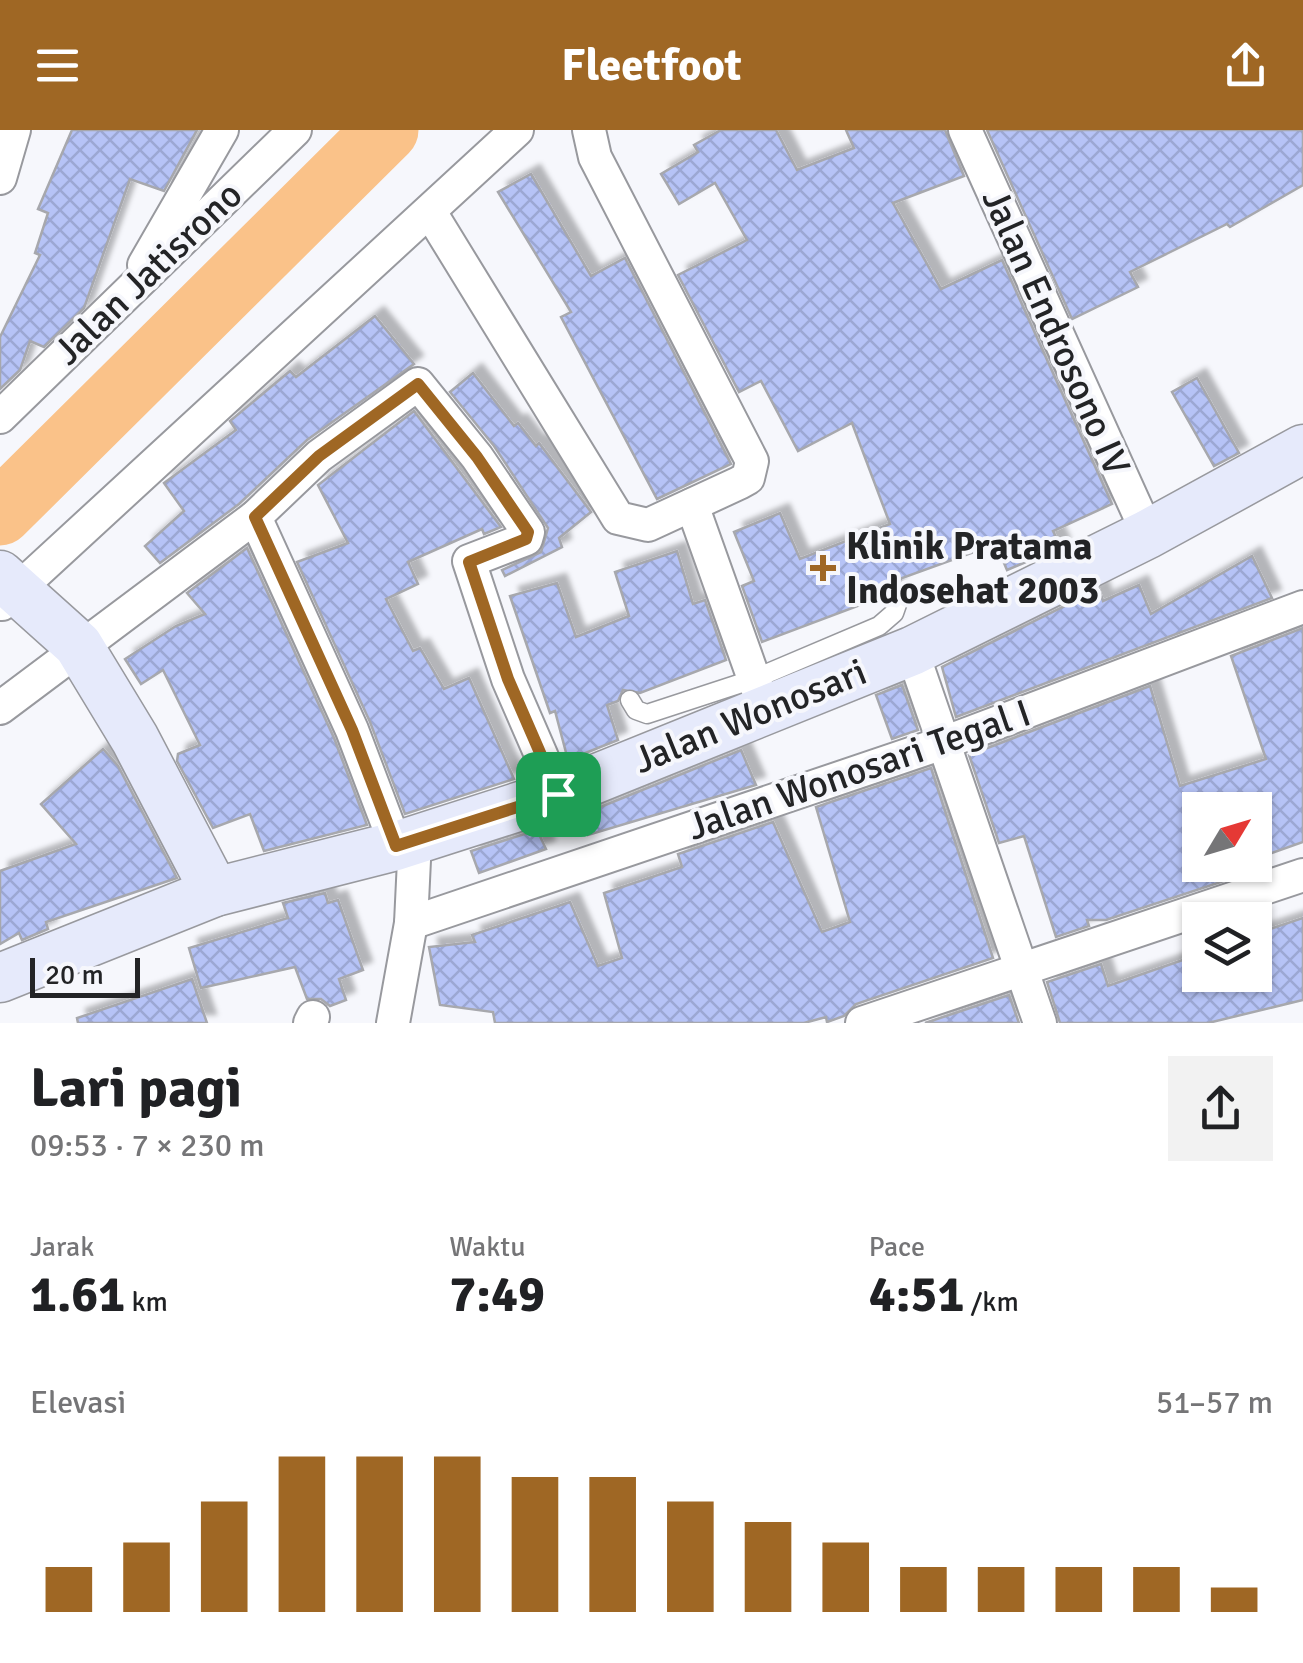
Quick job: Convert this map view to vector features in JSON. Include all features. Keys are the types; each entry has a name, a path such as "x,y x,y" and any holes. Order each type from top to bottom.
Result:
{"main road":[{"name":"Jalan Wonosari","path":"0,978 215,892 406,843 558,794 760,694 912,651 1148,534 1303,449"},
{"path":"4,587 78,645 136,739 215,892"}],"street":[{"path":"131,290 179,198 222,130"},
{"name":"Jalan Jatisrono","path":"0,416 295,130"},
{"path":"4,587 430,212 517,130"},
{"path":"430,212 618,518 648,525 748,478 752,461 595,157 588,130"},
{"name":"Jalan Endrosono IV","path":"965,130 1148,534"},
{"path":"0,708 78,645 255,517 319,456 418,384 477,457 528,532 526,539 469,562 508,679 558,794"},
{"path":"692,504 760,694"},
{"path":"255,517 406,843 411,922 393,1023"},
{"name":"Jalan Wonosari Tegal I","path":"411,922 946,742 1303,607"},
{"path":"912,651 1040,1023"},
{"path":"862,1023 1303,875"}],"lane":[{"path":"630,700 636,710 647,714 760,694 879,626 894,614 901,593"}],"building":[{"path":"72,130 197,130 164,191 130,179 84,308 44,347 30,341 20,370 0,389 0,337 40,255 35,253 48,213 38,209"},
{"path":"721,130 776,130 797,170 854,148 846,130 945,130 964,176 893,203 941,289 1002,260 1112,504 1053,531 1061,547 1007,570 996,544 902,578 887,595 762,642 742,586 754,581 734,532 780,513 800,559 890,524 852,423 798,451 761,381 739,392 678,275 747,240 715,183 679,204 661,174 698,152 694,145"},
{"path":"987,130 1303,130 1303,185 1230,227 1227,224 1130,272 1138,287 1072,319"},
{"path":"531,174 591,276 625,258 731,464 657,499 561,317 571,312 498,192"},
{"path":"375,316 414,364 307,440 239,504 160,563 145,546 184,511 164,483 236,430 230,421 290,371 296,377"},
{"path":"473,373 514,426 518,423 536,446 539,443 591,512 559,538 562,547 505,576 502,570 541,552 548,528 494,446 450,392"},
{"path":"1197,378 1239,453 1214,466 1172,392"},
{"path":"414,411 501,527 484,534 482,529 408,562 418,584 386,599 413,651 420,648 444,689 469,678 514,779 405,814 370,722 297,562 348,543 318,485"},
{"path":"247,548 334,738 367,825 264,851 250,814 213,828 177,761 178,754 200,745 163,670 141,684 125,659 176,626 205,614 187,593"},
{"path":"677,551 693,604 705,600 726,660 640,693 623,690 618,701 607,705 618,740 568,760 555,711 550,713 510,596 557,583 576,637 629,616 615,572"},
{"path":"1252,556 1272,598 956,717 942,667 1099,589 1103,601 1139,585 1151,614"},
{"path":"1303,628 1303,842 1272,853 1272,792 1182,792 1182,882 1221,882 1106,920 1087,920 1089,926 1056,937 1024,836 999,843 969,755 1150,686 1180,786 1266,759 1231,656"},
{"path":"902,685 918,730 892,739 876,695"},
{"path":"103,749 118,766 177,878 46,922 48,929 22,940 19,933 0,944 0,871 76,844 41,804"},
{"path":"741,750 756,785 588,835 583,814"},
{"path":"931,768 993,958 856,1004 844,1016 827,1022 826,1017 804,1023 495,1023 493,1012 440,1005 429,947 475,942 472,935 570,902 598,966 622,958 604,893 682,867 678,854 773,822 822,932 850,922 816,807"},
{"path":"537,830 546,849 479,873 471,851"},
{"path":"325,893 328,903 338,900 363,970 339,979 346,1000 330,1006 321,999 307,999 295,967 201,988 189,948 288,918 283,903"},
{"path":"1303,918 1303,1000 1208,1023 1060,1023 1047,982 1101,964 1108,986 1182,960 1182,992 1272,992 1272,928"},
{"path":"192,979 207,1023 78,1023 77,1018"},
{"path":"1009,995 1019,1023 925,1023"}],"waterway":[{"path":"0,513 386,130"}],"place":[{"name":"Klinik Pratama Indosehat 2003","path":"823,568"}],"route":[{"path":"418,384 426,388 528,532 526,539 472,557 469,562 508,679 558,794 396,846 352,730 255,517 319,456 418,384"}]}
